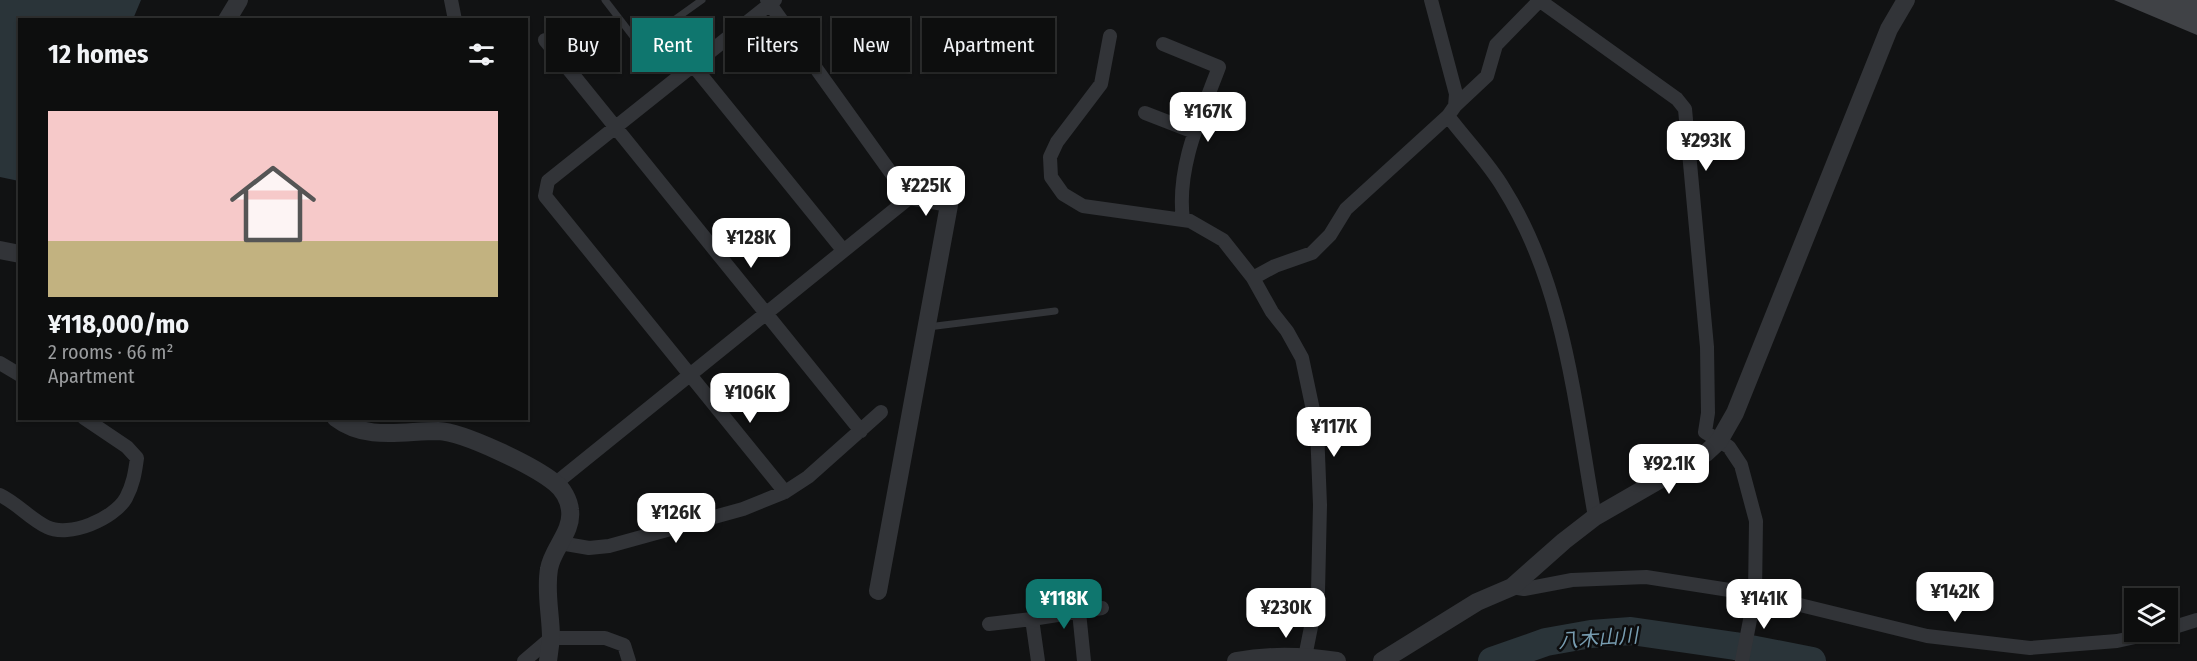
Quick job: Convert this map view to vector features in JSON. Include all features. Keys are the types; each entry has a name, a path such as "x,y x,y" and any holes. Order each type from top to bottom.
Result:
{"street":[{"path":"228,18 238,0"},
{"path":"451,0 455,18"},
{"path":"1431,0 1456,94 1451,111"},
{"path":"1253,278 1275,266 1312,253 1330,235 1346,209 1487,76 1496,45 1540,0 1677,99 1685,109 1707,347 1708,413 1705,432 1729,447 1741,465 1756,521 1755,594 1742,661"},
{"path":"1382,661 1477,602 1512,587 1595,517 1706,453 1719,441 1735,413 1888,29 1905,0"},
{"path":"713,47 770,1 909,198 949,205 878,591"},
{"path":"1110,36 1101,84 1057,142 1050,157 1051,177 1063,194 1083,206 1183,220 1202,227 1223,240 1253,278 1302,358 1317,429 1320,505 1318,592 1305,657"},
{"path":"545,40 861,431"},
{"path":"1163,44 1219,67 1194,132 1180,200 1183,220"},
{"path":"682,72 548,181 545,196 785,492"},
{"path":"698,72 843,250"},
{"path":"1451,111 1504,188 1538,254 1562,332 1595,517"},
{"path":"1145,113 1194,132"},
{"path":"556,483 909,198"},
{"path":"0,250 18,254"},
{"path":"0,363 18,374"},
{"path":"560,543 589,548 609,546 743,509 785,492 808,477 881,412"},
{"path":"0,495 47,527 64,530 85,527 107,516 125,501 135,477 136,458 127,447 87,420"},
{"path":"338,420 342,423 384,434 429,431 455,433 532,468 556,483 565,494 570,508 570,521 549,568 551,639 548,661"},
{"path":"1512,587 1524,589 1572,580 1646,577 1755,594 1927,636 2030,648 2124,639"},
{"path":"989,624 1102,608"},
{"path":"1079,612 1084,661"},
{"path":"1032,619 1038,661"},
{"path":"2178,626 2197,621"},
{"path":"524,661 551,639 605,638 624,645 629,661"},
{"path":"1236,661 1305,657 1337,661"}],"lane":[{"path":"605,0 635,39 646,40 701,0"},
{"path":"926,327 1055,311"}],"shaded area":[{"path":"0,0 141,0 133,18 18,18 18,181 0,177"}],"building":[{"path":"2114,0 2197,0 2197,35"}],"waterway":[{"name":"八木山川","path":"1492,661 1546,642 1591,634 1631,631 1735,646 1812,661"}]}
